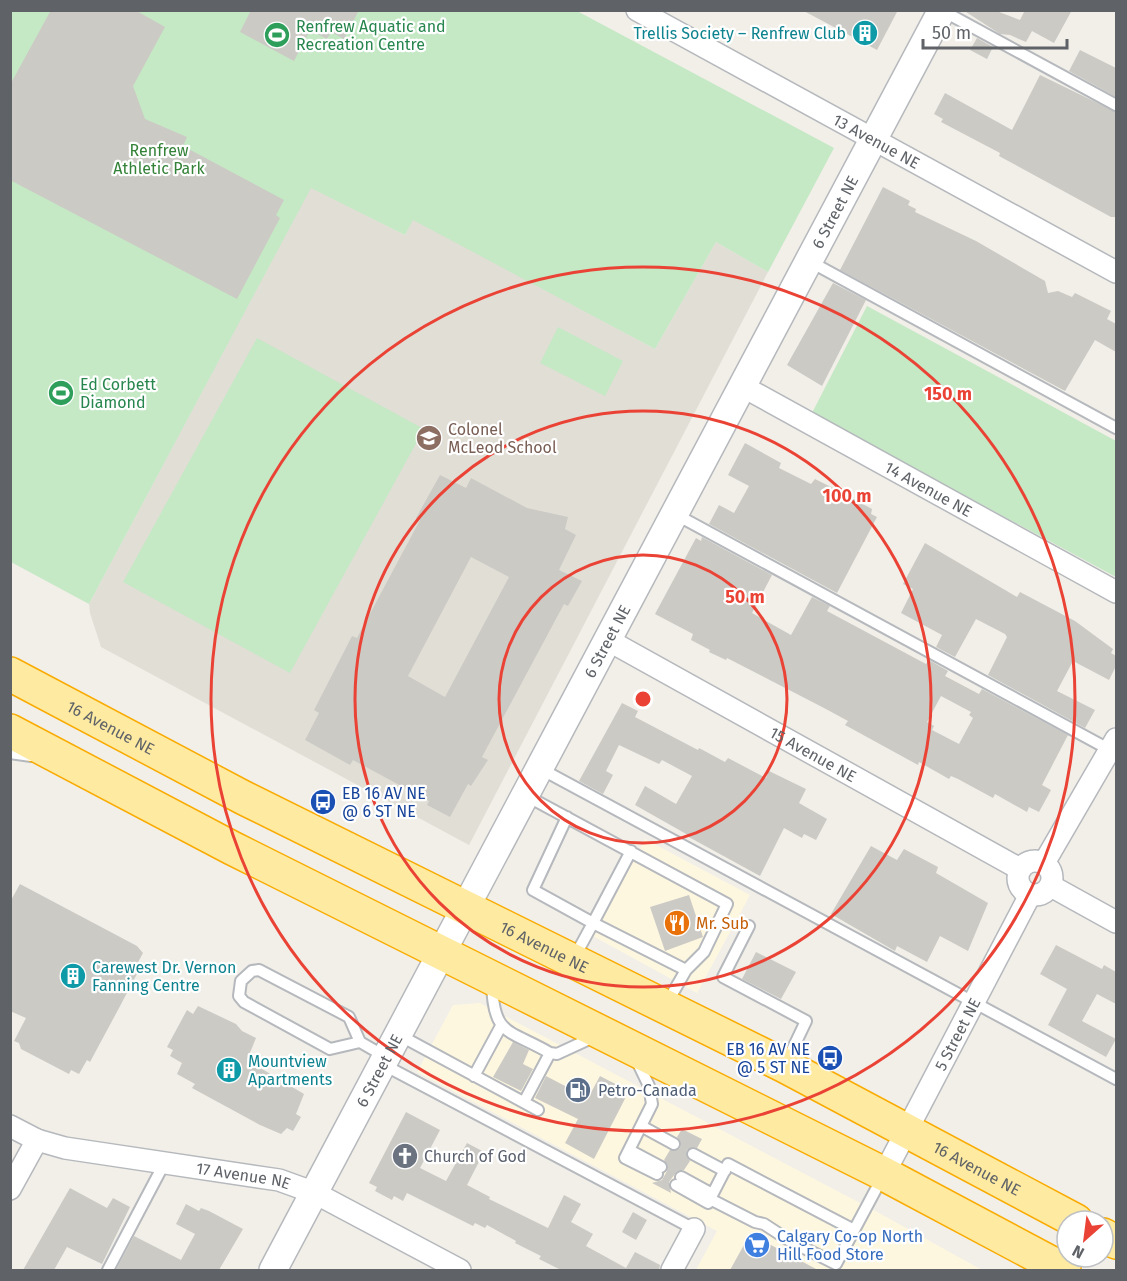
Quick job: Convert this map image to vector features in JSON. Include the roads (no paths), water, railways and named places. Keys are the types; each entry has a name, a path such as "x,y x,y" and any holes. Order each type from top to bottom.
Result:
{"highway":[{"name":"16 Avenue NE","path":"10,674 244,798 784,1066 1055,1210"},
{"path":"10,731 232,848 884,1174 1064,1270"}],"street":[{"name":"13 Avenue NE","path":"637,10 1116,272"},
{"name":"6 Street NE","path":"273,1270 390,1052 538,767 942,10"},
{"name":"14 Avenue NE","path":"742,386 1116,592"},
{"name":"15 Avenue NE","path":"606,639 1020,869"},
{"path":"1044,862 1114,747"},
{"path":"1034,860 1044,862 1052,870 1051,886 1042,894 1030,894 1019,884 1020,869 1034,860"},
{"path":"1051,886 1116,922"},
{"name":"5 Street NE","path":"884,1174 1030,894"},
{"name":"17 Avenue NE","path":"10,1126 38,1140 65,1148 279,1180 315,1193 460,1270"},
{"path":"10,1189 38,1140"},
{"path":"672,1270 694,1229"}],"lane":[{"path":"942,10 1116,105"},
{"path":"809,261 1116,428"},
{"path":"675,514 1114,747"},
{"path":"10,753 68,762"},
{"path":"538,767 1116,1079"},
{"path":"524,794 727,904 704,952 686,970 665,1006"},
{"path":"567,817 533,890 686,970"},
{"path":"573,962 631,851"},
{"path":"748,926 723,977 806,1021 784,1066"},
{"path":"360,1042 349,1017 259,970 252,971 241,981 239,996 244,1002 330,1049 360,1042 474,1076 538,1110"},
{"path":"491,976 492,1010 501,1026 550,1053 616,1039 649,1086 652,1104 625,1158 659,1170"},
{"path":"474,1076 501,1026"},
{"path":"390,1052 694,1229"},
{"path":"524,1102 550,1053"},
{"path":"641,1126 674,1144"},
{"path":"693,1154 725,1171"},
{"path":"108,1270 165,1162"},
{"path":"710,1199 728,1164 855,1230"},
{"path":"678,1181 755,1222 764,1224 789,1241 836,1264 884,1174"}],"place":[{"name":"Trellis Society – Renfrew Club","path":"865,33"},
{"name":"Renfrew Aquatic and Recreation Centre","path":"277,35"},
{"name":"Ed Corbett Diamond","path":"61,393"},
{"name":"Colonel McLeod School","path":"429,438"},
{"name":"EB 16 AV NE @ 6 ST NE","path":"323,802"},
{"name":"Mr. Sub","path":"677,923"},
{"name":"Carewest Dr. Vernon Fanning Centre","path":"73,976"},
{"name":"EB 16 AV NE @ 5 ST NE","path":"830,1058"},
{"name":"Mountview Apartments","path":"229,1070"},
{"name":"Petro-Canada","path":"578,1090"},
{"name":"Church of God","path":"405,1156"},
{"name":"Calgary Co-op North Hill Food Store","path":"757,1245"}],"park label":[{"name":"Renfrew Athletic Park","path":"159,159"}]}
